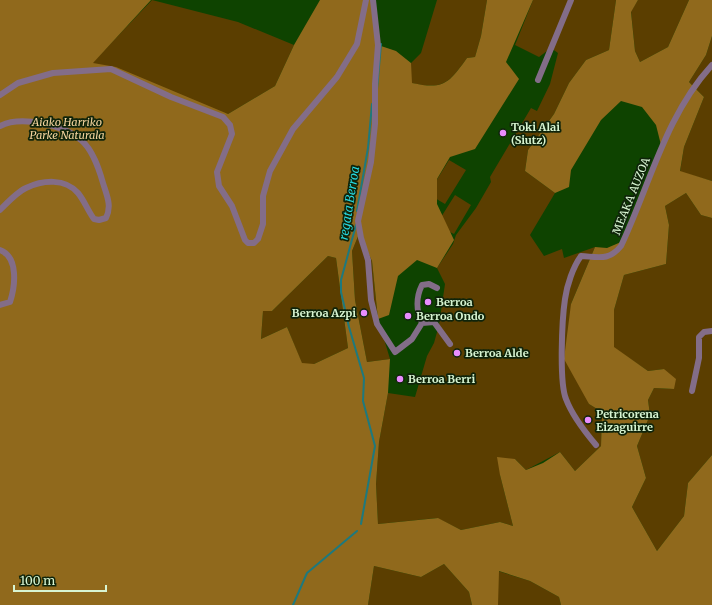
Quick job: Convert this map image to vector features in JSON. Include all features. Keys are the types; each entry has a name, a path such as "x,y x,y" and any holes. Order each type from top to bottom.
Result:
{"street":[{"path":"0,95 18,83 53,73 111,69 171,97 223,117 230,125 232,134 217,172 219,186 232,206 245,240 248,243 254,243 258,239 263,224 263,196 270,171 293,129 337,77 357,44 366,0"},
{"path":"373,0 378,45 374,84 375,124 371,162 358,221 360,238 368,260 371,300 377,324 395,352 412,339 422,323"},
{"path":"538,80 571,0"},
{"name":"MEAKA AUZOA","path":"596,445 582,427 566,399 562,368 565,298 576,264 581,256 606,258 615,254 621,246 650,174 683,103 701,77 712,65"},
{"path":"0,126 7,122 33,122 63,130 81,140 91,152 100,172 109,201 109,212 106,218 100,220 94,219 78,193 69,184 57,181 40,183 25,188 0,210"},
{"path":"0,250 5,252 10,260 14,271 15,288 10,302 0,305"},
{"path":"422,323 418,316 417,306 419,291 422,285 429,284 437,288"},
{"path":"422,323 434,322 450,344"},
{"path":"692,391 699,358 699,337 704,332 712,331"}],"shaded area":[{"path":"152,0 238,22 294,45 275,86 228,114 0,79 97,58"},
{"path":"437,0 487,0 481,36 475,57 467,58 450,79 438,85 431,86 411,83 411,63 421,53"},
{"path":"533,0 616,0 609,50 586,60 569,83 554,114 528,150 525,171 555,193 530,235 544,256 562,249 564,258 595,247 571,304 589,404 602,412 601,446 575,471 560,452 526,470 515,459 500,475 513,526 500,522 461,530 437,518 378,524 376,484 379,442 388,393 415,397 427,356 434,343 439,325 445,284 437,268 453,244 456,235 476,208 491,182 490,177 531,108 537,111 550,84 558,53 551,48 539,57 515,45"},
{"path":"638,0 689,0 668,47 640,62 635,51 631,11"},
{"path":"712,36 712,181 680,172 684,147 704,97 689,82 706,55"},
{"path":"449,160 466,170 445,204 428,194"},
{"path":"686,193 701,215 712,218 712,455 688,483 684,516 657,551 632,507 646,478 637,446 650,415 648,400 654,388 674,389 664,369 648,371 614,348 614,310 624,275 666,264 669,225 665,206"},
{"path":"455,195 471,205 454,234 436,225"},
{"path":"359,234 372,261 378,319 390,359 367,362 355,300 352,251"},
{"path":"328,256 336,258 348,348 314,364 302,364 287,327 261,339 263,311 272,311"},
{"path":"444,564 469,592 472,605 368,605 374,566 421,577"},
{"path":"498,571 530,581 559,597 561,605 498,605"}],"green space":[{"name":"Aiako Harriko Parke Naturala","path":"0,0 151,0 93,63 116,67 228,114 275,86 294,45 320,0 373,0 378,45 396,51 411,63 412,83 432,86 439,85 450,79 467,58 475,57 481,36 487,0 533,0 506,62 519,79 475,149 450,157 437,179 437,204 454,240 437,268 417,260 398,276 389,315 378,319 372,261 359,234 352,251 355,300 367,362 390,359 388,393 379,442 376,484 378,524 438,518 461,530 500,522 513,526 497,457 515,459 526,470 543,463 560,452 575,471 601,446 602,412 589,404 564,359 571,304 595,247 607,248 621,242 661,145 656,125 642,107 621,101 601,120 571,170 569,187 555,193 525,171 528,150 554,114 569,83 586,60 609,50 616,0 638,0 631,12 635,51 640,62 668,47 689,0 712,0 712,36 706,55 689,82 704,97 684,147 680,171 712,181 712,218 701,215 686,193 665,206 669,225 666,264 624,275 614,310 614,347 648,371 664,369 676,379 674,389 654,388 648,400 650,415 637,446 646,478 632,507 657,551 684,516 688,483 712,455 712,605 561,605 559,597 530,581 499,571 498,605 472,605 469,592 444,564 421,577 374,566 368,605 0,605","holes":["328,256 336,258 348,348 314,364 302,363 287,327 261,339 263,311 272,311"]}],"waterway":[{"name":"regata Berroa","path":"377,89 381,44"},
{"name":"regata Berroa","path":"357,211 368,148 372,104"},
{"name":"regata Berroa","path":"356,225 341,280 341,292 349,327 364,378 363,401 375,446 361,524"},
{"name":"regata Berroa","path":"293,605 307,573 357,531"}],"place":[{"name":"Toki Alai (Siutz)","path":"503,133"},
{"name":"Berroa","path":"428,302"},
{"name":"Berroa Azpi","path":"364,313"},
{"name":"Berroa Ondo","path":"408,316"},
{"name":"Berroa Alde","path":"457,353"},
{"name":"Berroa Berri","path":"400,379"},
{"name":"Petricorena Eizaguirre","path":"588,420"}]}
